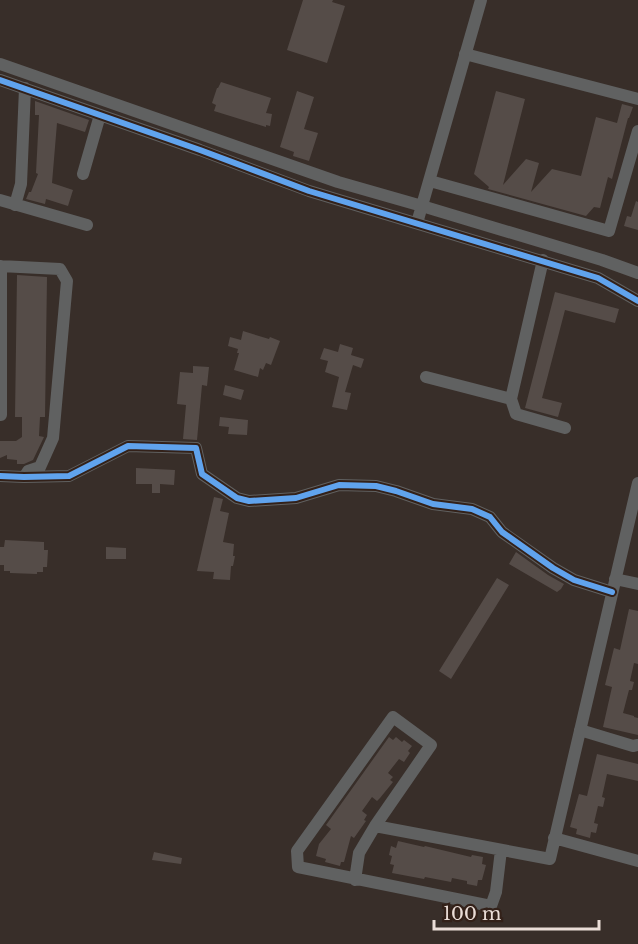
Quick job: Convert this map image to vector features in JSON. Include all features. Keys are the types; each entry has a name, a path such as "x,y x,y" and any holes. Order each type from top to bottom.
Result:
{"street":[{"path":"417,223 481,0"},
{"path":"465,54 638,99"},
{"path":"0,64 338,182 602,260 638,273"},
{"path":"0,80 309,191 598,278 638,302"},
{"path":"15,205 21,184 25,88"},
{"path":"83,174 100,115"},
{"path":"430,181 609,231 638,131"},
{"path":"0,200 87,225"},
{"path":"543,260 511,399 516,414 565,428"},
{"path":"0,415 1,266 60,268 67,281 53,438 40,467 28,471 24,477"},
{"path":"426,378 511,399"},
{"path":"0,476 69,476 128,446 195,448 201,474 237,498 249,501 296,498 339,485 376,486 396,490 433,504 472,509 490,518 502,531 553,568 574,580 612,592"},
{"path":"375,826 549,859 638,483"},
{"path":"615,579 638,584"},
{"path":"355,880 359,853 431,746 393,717 297,851 298,867 355,880 491,906 496,892 501,850"},
{"path":"580,730 633,746 638,745"},
{"path":"555,838 638,861"}],"building":[{"path":"303,0 333,0 332,2 345,6 327,63 287,50"},
{"path":"221,82 271,98 266,113 272,114 270,126 266,125 266,127 214,111 216,105 212,103"},
{"path":"297,91 314,97 304,129 318,133 309,161 293,156 294,152 280,147"},
{"path":"496,91 525,99 503,185 526,159 539,163 531,192 552,169 581,176 596,117 617,123 622,104 633,107 612,179 608,177 600,208 594,207 586,216 488,189 489,187 474,174"},
{"path":"35,101 89,120 85,132 57,123 52,183 73,190 68,206 46,199 45,204 26,199 38,174 36,173 39,115 35,115"},
{"path":"636,201 638,202 638,230 624,226 627,216 631,217"},
{"path":"17,275 47,277 45,417 40,417 39,436 44,437 33,460 24,464 17,464 17,460 7,459 7,455 0,458 0,441 16,441 22,437 22,417 15,417"},
{"path":"555,292 619,309 615,323 565,310 542,398 562,403 558,417 525,408"},
{"path":"243,331 280,341 271,365 266,363 263,370 260,368 258,377 234,370 239,353 237,353 238,349 228,346 230,337 241,340"},
{"path":"340,344 353,348 351,355 364,359 361,368 353,365 345,392 351,393 347,410 332,407 339,377 325,372 328,361 320,359 324,348 338,352"},
{"path":"193,366 209,367 207,386 202,385 197,440 183,439 186,405 177,404 180,372 193,373"},
{"path":"225,385 244,390 241,400 223,395"},
{"path":"220,417 248,420 247,435 228,434 229,427 219,426"},
{"path":"136,468 175,470 174,485 160,484 160,493 152,493 152,484 136,484"},
{"path":"214,497 223,499 220,511 229,513 223,542 234,544 233,556 235,556 233,566 231,566 230,580 213,579 214,572 197,571"},
{"path":"5,540 44,542 44,550 48,550 47,567 43,567 43,572 37,572 37,574 4,571 4,565 0,565 0,547 4,547"},
{"path":"106,547 126,548 126,559 106,559"},
{"path":"516,552 564,584 561,589 557,592 509,564"},
{"path":"497,578 509,585 451,679 439,671"},
{"path":"629,609 638,611 638,664 634,663 630,681 634,682 632,690 629,690 623,713 638,718 638,735 603,727 612,687 605,685 614,648 620,650"},
{"path":"389,737 393,740 396,737 402,742 404,740 412,746 408,751 410,753 404,762 399,759 388,773 393,777 390,780 393,782 380,798 377,801 372,797 362,811 367,815 364,820 366,821 354,838 351,836 344,862 341,862 340,866 325,862 326,859 316,856 319,844 331,829 326,825"},
{"path":"597,754 638,764 638,781 607,774 602,797 605,798 603,807 598,806 594,823 598,824 596,833 591,832 590,838 576,834 577,829 570,827 579,794 587,796"},
{"path":"398,841 471,857 472,855 483,857 482,864 486,865 482,880 478,880 477,886 452,878 451,882 392,873 394,865 390,864 392,856 389,855 391,846 396,848"},
{"path":"154,852 182,858 181,864 152,860"}],"cycle path":[{"path":"0,80 309,191 598,278 638,301"},
{"path":"0,476 69,476 128,446 196,448 202,474 237,498 249,501 296,498 339,485 376,486 433,504 472,509 490,517 502,532 553,568 574,580 612,592"}]}
